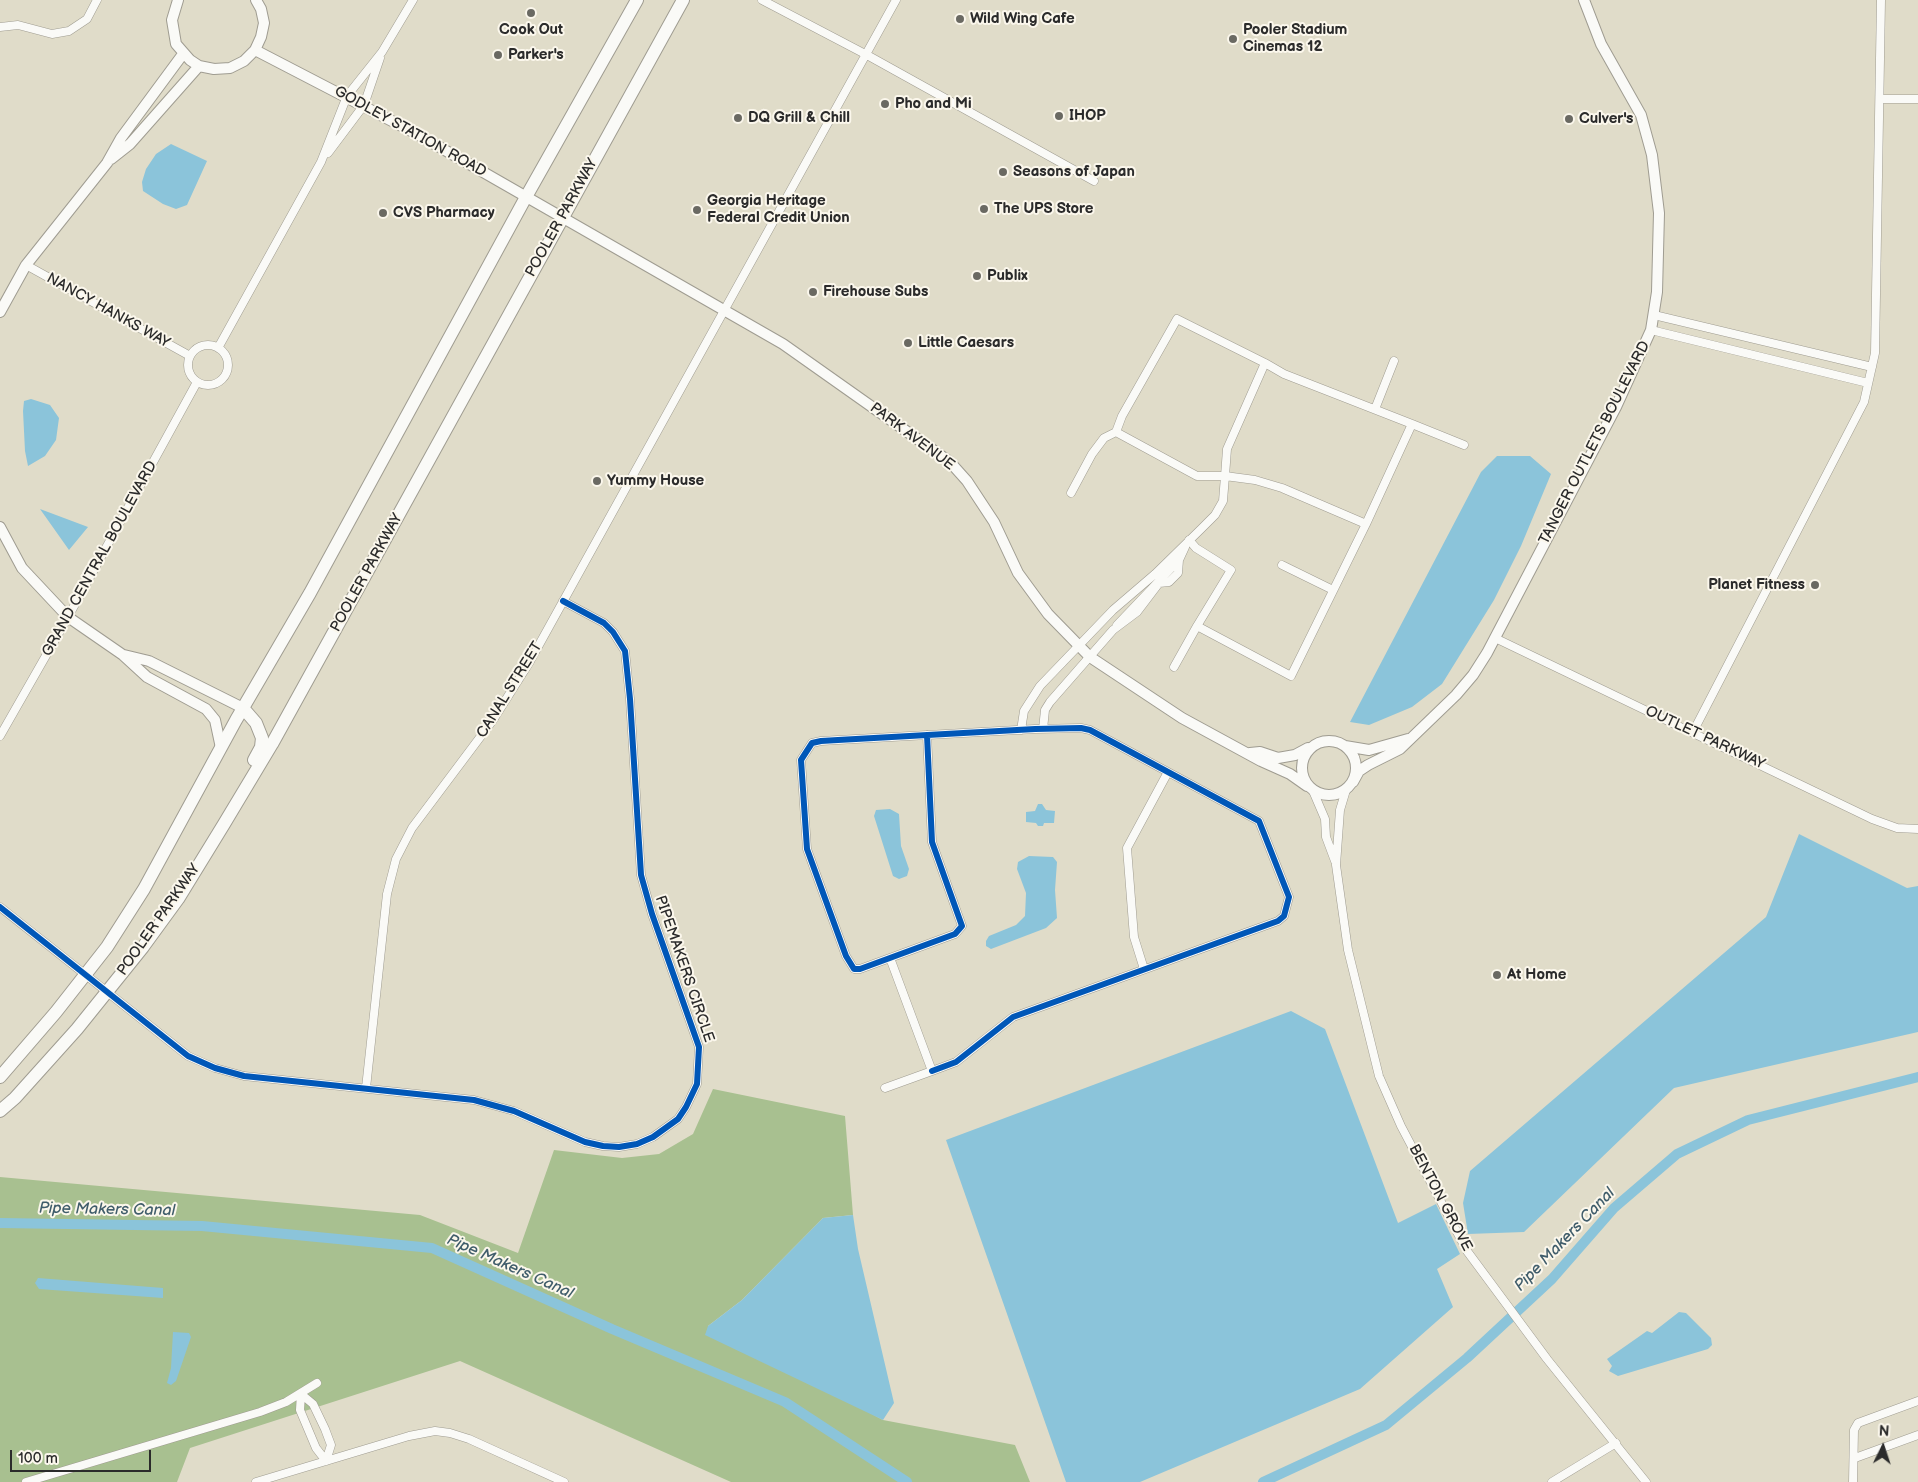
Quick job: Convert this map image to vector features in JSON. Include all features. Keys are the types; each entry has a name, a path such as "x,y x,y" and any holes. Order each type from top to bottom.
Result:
{"main road":[{"name":"POOLER PARKWAY","path":"0,1076 86,975 107,947 144,889 243,708 310,593 526,197 637,0"},
{"name":"POOLER PARKWAY","path":"0,1111 15,1098 107,992 172,907 200,863 272,744 683,2"},
{"path":"200,863 201,849 262,747 262,738 256,723 243,708"}],"street":[{"path":"0,27 18,25 52,34 69,31 88,19 97,0"},
{"path":"178,0 172,20 172,32 183,54 199,66 214,69 230,68 244,61 255,50 262,37 264,23 261,9 256,0"},
{"path":"321,162 346,96 382,52 413,0"},
{"path":"762,0 867,54 1094,181"},
{"name":"CANAL STREET","path":"366,1088 387,894 396,859 412,828 493,720 529,663 896,0"},
{"name":"TANGER OUTLETS BOULEVARD","path":"1350,786 1359,771 1400,749 1474,675 1616,407 1651,330 1658,284 1659,213 1652,155 1641,115 1601,44 1584,0"},
{"path":"1693,732 1864,402 1875,353 1881,0"},
{"name":"GODLEY STATION ROAD","path":"255,50 364,105 562,218"},
{"path":"218,348 321,162 364,105 382,52"},
{"path":"0,312 26,265 107,163 121,138 183,54"},
{"path":"107,163 130,144 199,66"},
{"path":"1880,99 1918,99"},
{"name":"PARK AVENUE","path":"562,218 783,344 950,462 967,482 994,522 1018,574 1048,614 1090,658 1182,718 1250,754 1261,762 1290,774 1310,788"},
{"name":"NANCY HANKS WAY","path":"26,265 190,356"},
{"path":"1654,315 1872,367"},
{"path":"1071,493 1092,454 1104,438 1116,432 1122,416 1177,320 1284,374 1464,445"},
{"path":"1651,330 1868,383"},
{"path":"212,345 218,348 223,351 228,362 226,374 216,383 210,385 197,382 190,373 190,356 199,347 212,345"},
{"path":"1375,409 1394,361"},
{"path":"1021,730 1024,711 1030,699 1113,610 1156,574 1215,514 1223,501 1227,449 1265,363"},
{"name":"GRAND CENTRAL BOULEVARD","path":"1,730 68,617 197,382"},
{"path":"1197,626 1290,676 1366,524 1412,424"},
{"path":"1116,432 1197,476 1225,476 1255,480 1282,488 1366,524"},
{"path":"0,527 22,568 68,617 123,655 147,677 206,709 215,720 221,748"},
{"path":"1043,729 1045,710 1050,702 1113,630 1137,612 1159,584 1169,582 1178,573 1179,560 1187,542"},
{"path":"1174,667 1231,570 1187,542"},
{"path":"1282,565 1333,590"},
{"name":"PIPEMAKERS CIRCLE","path":"107,992 188,1056 215,1068 244,1076 474,1100 496,1105 585,1142 620,1147 637,1144 666,1129 678,1119 697,1084 700,1060 695,1033 652,914 641,876 630,699 625,651 613,632 604,624 563,601"},
{"name":"OUTLET PARKWAY","path":"1495,638 1872,819 1897,828 1918,829"},
{"path":"123,655 149,661 243,708"},
{"path":"885,1088 956,1062 1012,1017 1278,921 1284,916 1289,898 1260,821 1090,730 1081,728 1043,729 927,735 821,741 812,744 802,760 807,849 846,956 854,969 860,969 955,934 962,926 932,842 927,735"},
{"path":"1345,746 1356,761 1356,771 1350,786 1337,795 1326,796 1310,788 1302,776 1301,765 1305,755 1312,747 1321,742 1332,741 1345,746 1369,750 1408,739"},
{"name":"PARK AVENUE","path":"1250,754 1260,752 1278,758 1295,755 1312,747"},
{"path":"1144,969 1134,937 1127,848 1168,772"},
{"name":"BENTON GROVE","path":"1336,865 1340,810 1350,786"},
{"name":"BENTON GROVE","path":"1310,788 1325,819 1326,837 1336,865 1348,950 1379,1076 1401,1126 1467,1251 1531,1337 1646,1482"},
{"path":"0,907 107,992"},
{"path":"890,958 932,1071"},
{"path":"26,1482 260,1412 301,1394 317,1383"},
{"path":"301,1394 313,1404 331,1445 326,1461"},
{"path":"301,1394 300,1410 316,1448 326,1461"},
{"path":"1853,1482 1855,1458 1854,1430 1858,1423 1918,1401"},
{"path":"307,1424 320,1418"},
{"path":"256,1482 419,1433 442,1431 469,1439 564,1482"},
{"path":"1855,1458 1918,1435"},
{"path":"1552,1482 1616,1443"}],"green space":[{"path":"713,1089 845,1116 853,1215 823,1218 742,1300 708,1326 883,1420 1015,1445 1030,1482 731,1482 460,1361 190,1448 177,1482 0,1482 0,1177 420,1215 518,1253 554,1150 622,1158 659,1154 693,1134"}],"water":[{"path":"171,144 207,161 187,205 176,209 163,204 143,191 142,182 146,169 156,154"},
{"path":"31,399 50,405 59,418 56,440 45,456 28,466 25,451 23,411 24,401"},
{"path":"1497,456 1530,456 1551,474 1521,546 1494,600 1442,684 1412,707 1369,725 1350,722 1481,472"},
{"path":"40,509 88,527 69,550"},
{"path":"1038,804 1042,804 1046,810 1055,811 1054,823 1044,823 1043,826 1038,826 1036,823 1026,822 1026,812 1035,811"},
{"path":"890,809 899,814 901,846 909,869 907,876 899,879 893,876 874,816 876,810"},
{"path":"1799,834 1907,888 1918,886 1918,1032 1674,1088 1524,1232 1468,1234 1463,1203 1470,1171 1766,917"},
{"path":"1029,856 1053,857 1057,862 1055,890 1057,918 1046,928 991,949 986,946 989,936 1016,925 1025,916 1026,893 1017,869 1018,862"},
{"path":"1291,1011 1325,1029 1398,1223 1436,1204 1460,1254 1437,1269 1453,1307 1360,1389 1140,1482 1066,1482 946,1140"},
{"path":"853,1215 858,1249 894,1403 883,1420 705,1335 708,1326 742,1300 823,1218"},
{"path":"38,1278 163,1288 163,1298 39,1289 35,1283"},
{"path":"1679,1312 1686,1313 1711,1338 1712,1345 1708,1349 1618,1376 1609,1371 1612,1366 1607,1359 1647,1331 1652,1333"},
{"path":"173,1332 189,1333 191,1337 176,1381 171,1385 167,1383 171,1368"}],"waterway":[{"name":"Pipe Makers Canal","path":"1263,1482 1386,1425 1467,1358 1552,1279 1614,1208 1677,1154 1748,1120 1918,1077"},
{"name":"Pipe Makers Canal","path":"0,1223 202,1226 432,1248 612,1329 785,1402 907,1482"}],"cycle path":[{"path":"0,907 188,1056 215,1068 244,1076 474,1100 514,1111 585,1142 603,1146 619,1147 637,1144 653,1137 678,1119 686,1107 697,1084 699,1047 652,914 641,875 630,699 625,651 613,632 604,623 563,601"},
{"path":"927,735 932,842 962,926 955,934 860,969 854,969 846,956 807,849 801,760 812,743 821,741 838,740 1035,729 1081,728 1090,730 1259,821 1289,897 1284,916 1278,921 1013,1017 956,1062 932,1071"}],"place":[{"name":"Cook Out","path":"531,13"},
{"name":"Wild Wing Cafe","path":"960,19"},
{"name":"Pooler Stadium Cinemas 12","path":"1233,39"},
{"name":"Parker's","path":"498,55"},
{"name":"Pho and Mi","path":"885,104"},
{"name":"IHOP","path":"1059,116"},
{"name":"DQ Grill & Chill","path":"738,118"},
{"name":"Culver's","path":"1569,119"},
{"name":"Seasons of Japan","path":"1003,172"},
{"name":"The UPS Store","path":"984,209"},
{"name":"Georgia Heritage Federal Credit Union","path":"697,210"},
{"name":"CVS Pharmacy","path":"383,213"},
{"name":"Publix","path":"977,276"},
{"name":"Firehouse Subs","path":"813,292"},
{"name":"Little Caesars","path":"908,343"},
{"name":"Yummy House","path":"597,481"},
{"name":"Planet Fitness","path":"1815,585"},
{"name":"At Home","path":"1497,975"}]}
